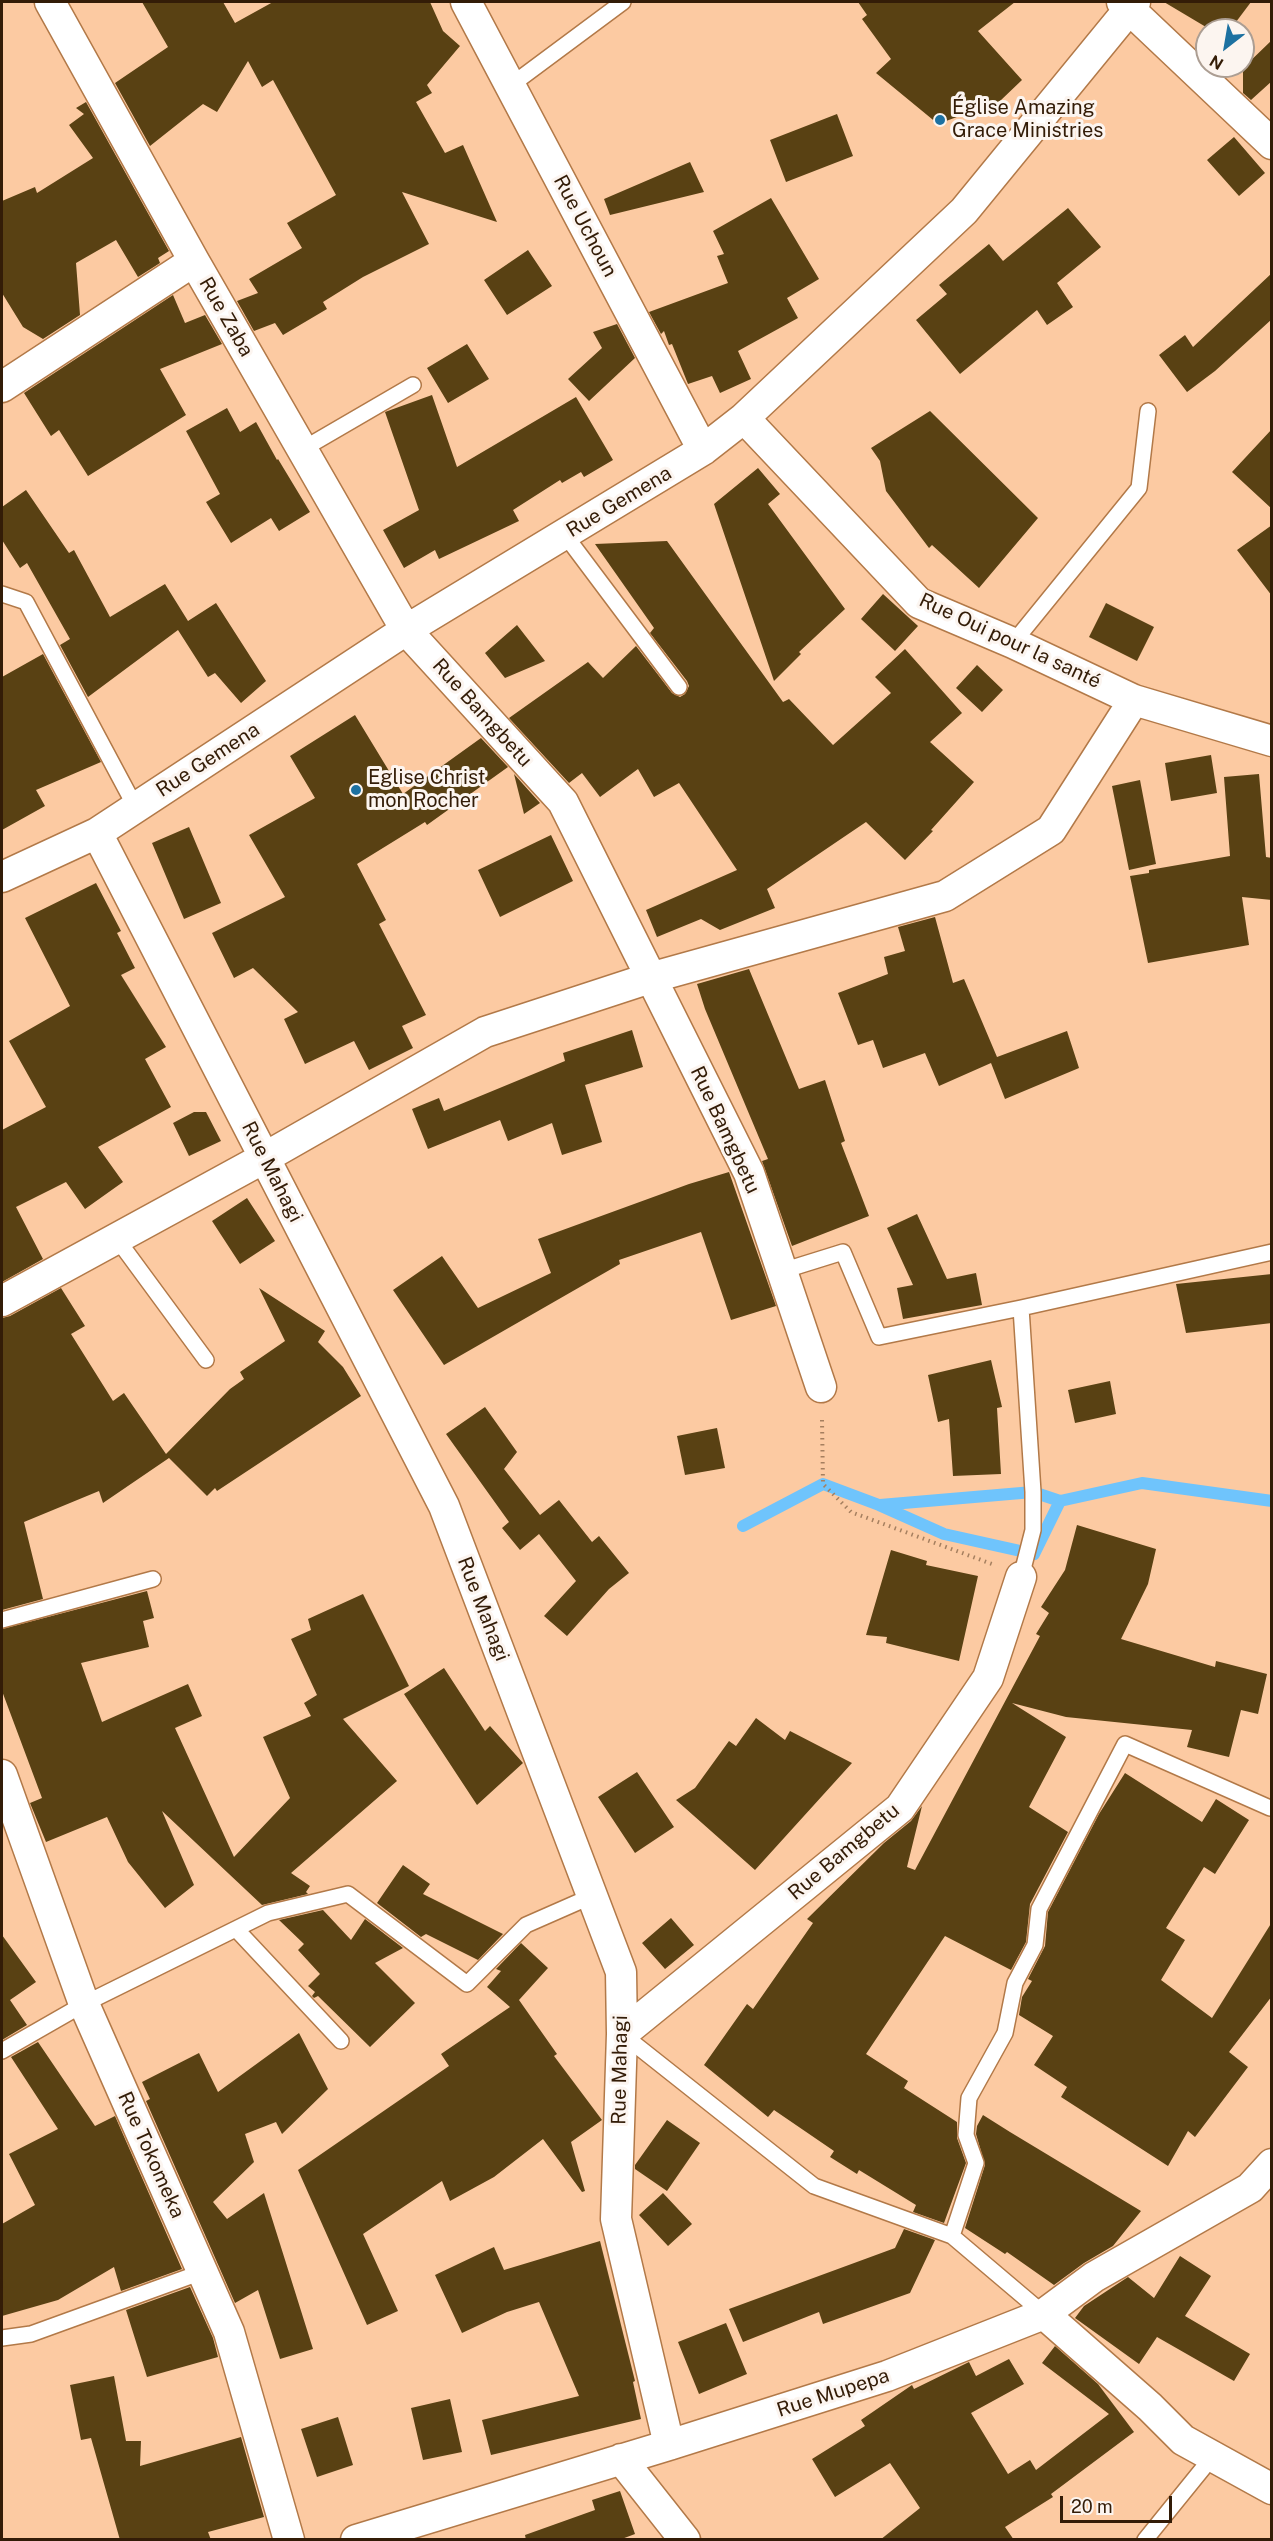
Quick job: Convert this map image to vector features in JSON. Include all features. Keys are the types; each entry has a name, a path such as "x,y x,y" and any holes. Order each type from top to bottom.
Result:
{"street":[{"name":"Rue Zaba","path":"50,2 194,261 406,630"},
{"name":"Rue Uchoun","path":"466,2 704,450"},
{"path":"1129,4 1272,144"},
{"name":"Rue Gemena","path":"3,872 97,833 406,630 704,450 744,418 964,211 1129,4"},
{"path":"2,387 194,261"},
{"name":"Rue Oui pour la santé","path":"744,418 919,603 1014,643 1134,700 1272,741"},
{"name":"Rue Bamgbetu","path":"406,630 563,802 749,1173 821,1387"},
{"path":"2,1301 264,1158 485,1032 650,978 945,896 1051,830 1134,700"},
{"name":"Rue Mahagi","path":"97,833 444,1506 621,1972 622,2034 616,2219 669,2445"},
{"name":"Rue Bamgbetu","path":"622,2034 900,1808 988,1678 1020,1582"},
{"name":"Rue Tokomeka","path":"2,1775 84,2004 229,2332 289,2540"},
{"name":"Rue Mupepa","path":"356,2540 887,2376 1044,2314 1094,2277 1250,2188 1272,2164"},
{"path":"1044,2314 1184,2440 1272,2489"},
{"path":"621,2459 685,2540"}],"lane":[{"path":"510,86 623,2"},
{"path":"303,449 413,385"},
{"path":"1014,643 1139,488 1148,411"},
{"path":"565,535 679,687"},
{"path":"2,594 26,602 135,808"},
{"path":"117,1239 206,1360"},
{"path":"782,1271 843,1252 879,1337 1272,1252"},
{"path":"1020,1582 1032,1530 1033,1492 1021,1308"},
{"path":"2,1620 153,1579"},
{"path":"952,2236 976,2163 966,2134 969,2098 1005,2033 1015,1983 1035,1945 1039,1909 1125,1744 1271,1806"},
{"path":"2,2051 84,2004 268,1914 348,1894 467,1984 526,1925 592,1896"},
{"path":"236,1929 341,2040"},
{"path":"622,2034 814,2186 952,2236 1044,2314"},
{"path":"2,2338 32,2334 202,2272"},
{"path":"1145,2540 1213,2456"}],"path":[{"path":"821,1387 823,1484 851,1512 996,1566 1020,1582"}],"building":[{"path":"142,2 223,2 235,23 273,2 430,2 443,31 460,46 427,85 432,93 416,102 445,153 463,145 497,222 402,192 429,244 363,277 323,302 327,309 283,335 275,323 254,331 237,301 258,293 249,279 302,248 287,223 336,195 273,80 262,87 248,61 217,112 203,104 150,146 115,83 168,47"},
{"path":"858,2 1015,2 978,31 1022,80 1000,101 938,124 876,73 891,59 862,19 867,15"},
{"path":"1164,2 1251,2 1239,18 1195,18 1195,20"},
{"path":"1272,40 1272,81 1251,100 1243,93 1243,78 1255,78 1255,56"},
{"path":"86,102 169,251 158,258 160,263 138,277 116,240 76,263 80,315 43,339 23,327 2,293 2,201 35,187 37,193 93,158 69,125 84,114 76,108"},
{"path":"837,114 853,156 786,182 770,140"},
{"path":"1234,137 1265,173 1239,196 1207,160"},
{"path":"690,162 704,192 610,215 604,199"},
{"path":"771,198 819,279 787,298 798,318 738,351 751,379 720,393 712,376 688,384 672,344 669,345 664,331 661,334 649,312 728,283 717,256 724,254 713,231"},
{"path":"1068,208 1101,247 1057,283 1073,307 1047,325 1037,310 960,374 916,320 947,294 939,285 989,244 1003,261"},
{"path":"528,250 552,286 507,315 484,280"},
{"path":"1272,273 1272,319 1215,371 1187,392 1159,355 1185,335 1193,347"},
{"path":"173,295 185,323 205,315 222,344 160,369 186,415 88,476 59,430 51,436 24,393"},
{"path":"617,324 635,358 589,401 568,379 602,348 593,332"},
{"path":"467,344 489,379 448,403 427,368"},
{"path":"432,395 457,467 576,397 613,460 584,477 581,472 562,483 560,480 513,510 519,521 439,559 435,550 404,568 383,530 419,510 385,412"},
{"path":"227,408 240,432 256,422 310,512 279,531 271,518 231,543 206,502 220,494 186,431"},
{"path":"930,411 1038,518 979,588 932,545 929,548 886,491 880,461 871,448"},
{"path":"1272,429 1272,509 1232,472"},
{"path":"758,468 780,494 768,504 845,609 799,652 801,654 774,681 714,504"},
{"path":"26,490 69,553 74,550 110,617 165,584 188,621 216,603 266,681 241,703 215,673 208,677 178,630 88,697 60,645 70,639 27,563 20,568 2,540 2,507"},
{"path":"1272,525 1272,596 1237,550"},
{"path":"667,541 783,702 789,699 833,745 891,693 875,677 905,649 962,713 930,742 974,782 905,860 866,822 767,889 775,908 720,930 701,919 657,937 646,910 737,870 679,783 654,797 638,769 600,797 582,773 569,783 509,718 588,662 603,678 636,646 672,693 680,697 685,694 689,686 687,681 650,633 654,628 595,544"},
{"path":"883,594 918,626 895,651 861,619"},
{"path":"1106,603 1154,627 1137,661 1089,637"},
{"path":"517,625 545,661 505,678 485,653"},
{"path":"43,654 101,762 36,790 45,806 2,830 2,677"},
{"path":"977,665 1003,690 982,712 956,688"},
{"path":"355,715 403,794 481,738 508,767 427,825 425,822 357,864 386,920 379,924 426,1015 402,1026 413,1048 369,1070 354,1041 305,1064 284,1019 298,1012 253,968 234,978 212,933 285,897 249,835 315,798 290,756"},
{"path":"1211,755 1217,793 1171,801 1165,763"},
{"path":"514,774 540,803 524,814"},
{"path":"1259,774 1266,857 1272,858 1272,900 1242,897 1249,945 1148,963 1130,876 1149,873 1149,870 1230,856 1224,777"},
{"path":"1140,780 1156,864 1129,870 1112,786"},
{"path":"189,827 221,903 184,919 152,843"},
{"path":"551,835 573,881 500,917 478,870"},
{"path":"96,883 121,931 117,933 135,968 121,975 166,1047 145,1059 171,1107 98,1147 123,1182 85,1209 66,1182 16,1207 43,1259 2,1282 2,1130 46,1107 9,1041 70,1006 25,918"},
{"path":"935,917 953,983 964,979 997,1057 1067,1031 1079,1068 1005,1099 991,1063 939,1086 925,1053 883,1068 873,1040 858,1045 838,993 888,974 884,957 905,951 898,927"},
{"path":"749,969 799,1089 825,1080 845,1141 841,1143 869,1216 792,1246 762,1161 768,1159 705,1009 697,984"},
{"path":"632,1030 643,1067 585,1085 602,1142 562,1155 552,1123 508,1141 500,1120 428,1149 412,1109 439,1098 444,1111 565,1061 563,1053"},
{"path":"194,1112 206,1112 221,1141 189,1156 173,1123"},
{"path":"729,1172 776,1306 731,1320 701,1232 619,1260 620,1264 444,1365 393,1290 442,1256 478,1308 551,1273 538,1239 689,1184"},
{"path":"247,1198 275,1241 240,1264 212,1221"},
{"path":"917,1214 947,1279 976,1273 982,1305 903,1319 897,1288 913,1285 887,1228"},
{"path":"1272,1274 1272,1323 1186,1333 1176,1284"},
{"path":"61,1288 85,1326 71,1334 113,1401 124,1393 166,1454 230,1389 244,1379 240,1372 285,1341 259,1288 325,1331 318,1342 343,1367 361,1396 217,1491 215,1488 207,1496 169,1458 103,1503 99,1491 24,1522 43,1599 2,1610 2,1318 10,1316"},
{"path":"991,1360 1002,1407 997,1408 1001,1474 953,1476 949,1419 938,1422 928,1375"},
{"path":"1110,1381 1116,1414 1075,1423 1068,1390"},
{"path":"485,1407 517,1452 504,1469 540,1515 559,1500 592,1542 599,1536 629,1573 609,1589 567,1636 544,1616 576,1581 539,1534 520,1550 502,1528 509,1522 446,1434"},
{"path":"717,1428 725,1468 685,1475 677,1436"},
{"path":"1077,1525 1156,1549 1148,1584 1121,1639 1215,1667 1216,1661 1267,1674 1258,1714 1241,1710 1229,1757 1187,1747 1192,1730 1066,1717 1012,1703 1066,1737 1029,1807 1068,1832 1030,1904 1026,1942 1011,1970 945,1936 866,2054 908,2081 904,2088 957,2122 957,2138 966,2163 944,2223 913,2212 916,2205 859,2170 857,2174 830,2157 834,2151 774,2110 768,2117 704,2065 747,2004 753,2009 813,1923 807,1919 884,1843 911,1821 922,1806 907,1867 915,1870 1040,1636 1036,1634 1049,1613 1041,1607 1065,1570"},
{"path":"891,1550 927,1561 926,1565 978,1576 959,1661 886,1643 887,1637 866,1635"},
{"path":"147,1591 154,1618 143,1621 149,1647 81,1663 102,1722 188,1684 202,1716 175,1728 234,1857 290,1798 263,1737 311,1716 304,1703 317,1695 291,1639 311,1630 308,1619 363,1594 409,1686 343,1719 397,1781 291,1873 310,1886 306,1892 308,1894 262,1905 162,1811 194,1885 165,1908 128,1862 107,1817 46,1842 30,1803 42,1798 2,1691 2,1629"},
{"path":"444,1668 485,1731 490,1726 523,1763 477,1805 404,1694"},
{"path":"756,1718 785,1740 790,1731 852,1763 755,1870 676,1800 695,1788 729,1741 736,1746"},
{"path":"637,1772 674,1827 635,1853 598,1797"},
{"path":"1125,1773 1202,1822 1216,1799 1249,1820 1215,1874 1204,1867 1166,1928 1185,1940 1161,1980 1212,2018 1272,1922 1272,1996 1229,2052 1248,2067 1195,2137 1188,2131 1168,2166 1061,2097 1067,2087 1034,2065 1053,2036 1019,2015 1022,1997 1032,1981 1028,1979 1045,1946 1048,1912 1099,1814"},
{"path":"403,1865 430,1884 423,1894 503,1934 478,1960 426,1934 421,1937 377,1903"},
{"path":"323,1910 351,1940 365,1919 403,1948 375,1963 415,2003 370,2047 318,1996 314,1998 312,1996 315,1992 308,1986 320,1974 298,1950 304,1944 279,1920"},
{"path":"671,1918 694,1945 665,1969 642,1943"},
{"path":"2,1935 36,1982 10,2000 27,2025 2,2040"},
{"path":"521,1943 548,1968 519,2000 557,2054 554,2056 602,2120 571,2142 585,2191 582,2192 543,2139 494,2177 450,2201 442,2181 363,2234 398,2311 367,2325 298,2170 449,2066 441,2054 510,2007 487,1987 501,1971 496,1969"},
{"path":"299,2033 328,2089 282,2134 276,2122 245,2134 254,2162 213,2202 227,2219 264,2193 313,2349 280,2359 258,2290 235,2303 146,2101 150,2099 142,2082 199,2053 218,2092"},
{"path":"38,2042 95,2126 115,2116 182,2269 121,2291 114,2267 58,2300 2,2316 2,2224 35,2205 9,2154 58,2129 11,2057"},
{"path":"983,2115 1141,2211 1113,2246 1084,2263 1054,2285 1007,2252 1005,2254 965,2228 985,2165 976,2134 977,2126"},
{"path":"667,2120 700,2143 667,2191 635,2169 635,2165"},
{"path":"663,2193 692,2224 668,2246 639,2215"},
{"path":"904,2229 935,2240 910,2293 823,2324 819,2312 743,2342 729,2309 895,2248"},
{"path":"600,2241 635,2381 633,2382 641,2419 491,2455 482,2420 579,2396 539,2302 507,2312 462,2333 435,2275 494,2247 504,2270"},
{"path":"1180,2256 1211,2276 1185,2316 1250,2354 1234,2381 1157,2337 1139,2364 1075,2318 1084,2306 1128,2277 1154,2298"},
{"path":"190,2287 213,2338 218,2357 147,2377 126,2310"},
{"path":"726,2323 747,2374 699,2394 678,2342"},
{"path":"1055,2346 1098,2384 1134,2432 1051,2494 1053,2497 1005,2527 1014,2540 880,2540 920,2508 890,2463 835,2497 812,2459 865,2426 861,2420 912,2385 914,2389 969,2362 976,2376 1009,2359 1024,2384 971,2413 1008,2474 1030,2460 1036,2470 1109,2414 1042,2363"},
{"path":"114,2376 126,2441 141,2441 140,2466 241,2437 264,2517 208,2532 211,2540 120,2540 91,2438 81,2440 70,2385"},
{"path":"450,2399 462,2452 423,2460 411,2408"},
{"path":"338,2417 353,2465 317,2477 301,2429"},
{"path":"620,2491 635,2534 619,2540 526,2540 525,2535 595,2510 592,2500"}],"waterway":[{"path":"743,1526 823,1484 879,1505 944,1534 1034,1554 1060,1501 1142,1483 1272,1501"},
{"path":"880,1505 1033,1492 1060,1501"}],"place":[{"name":"Église Amazing Grace Ministries","path":"940,120"},
{"name":"Eglise Christ mon Rocher","path":"356,790"}]}
